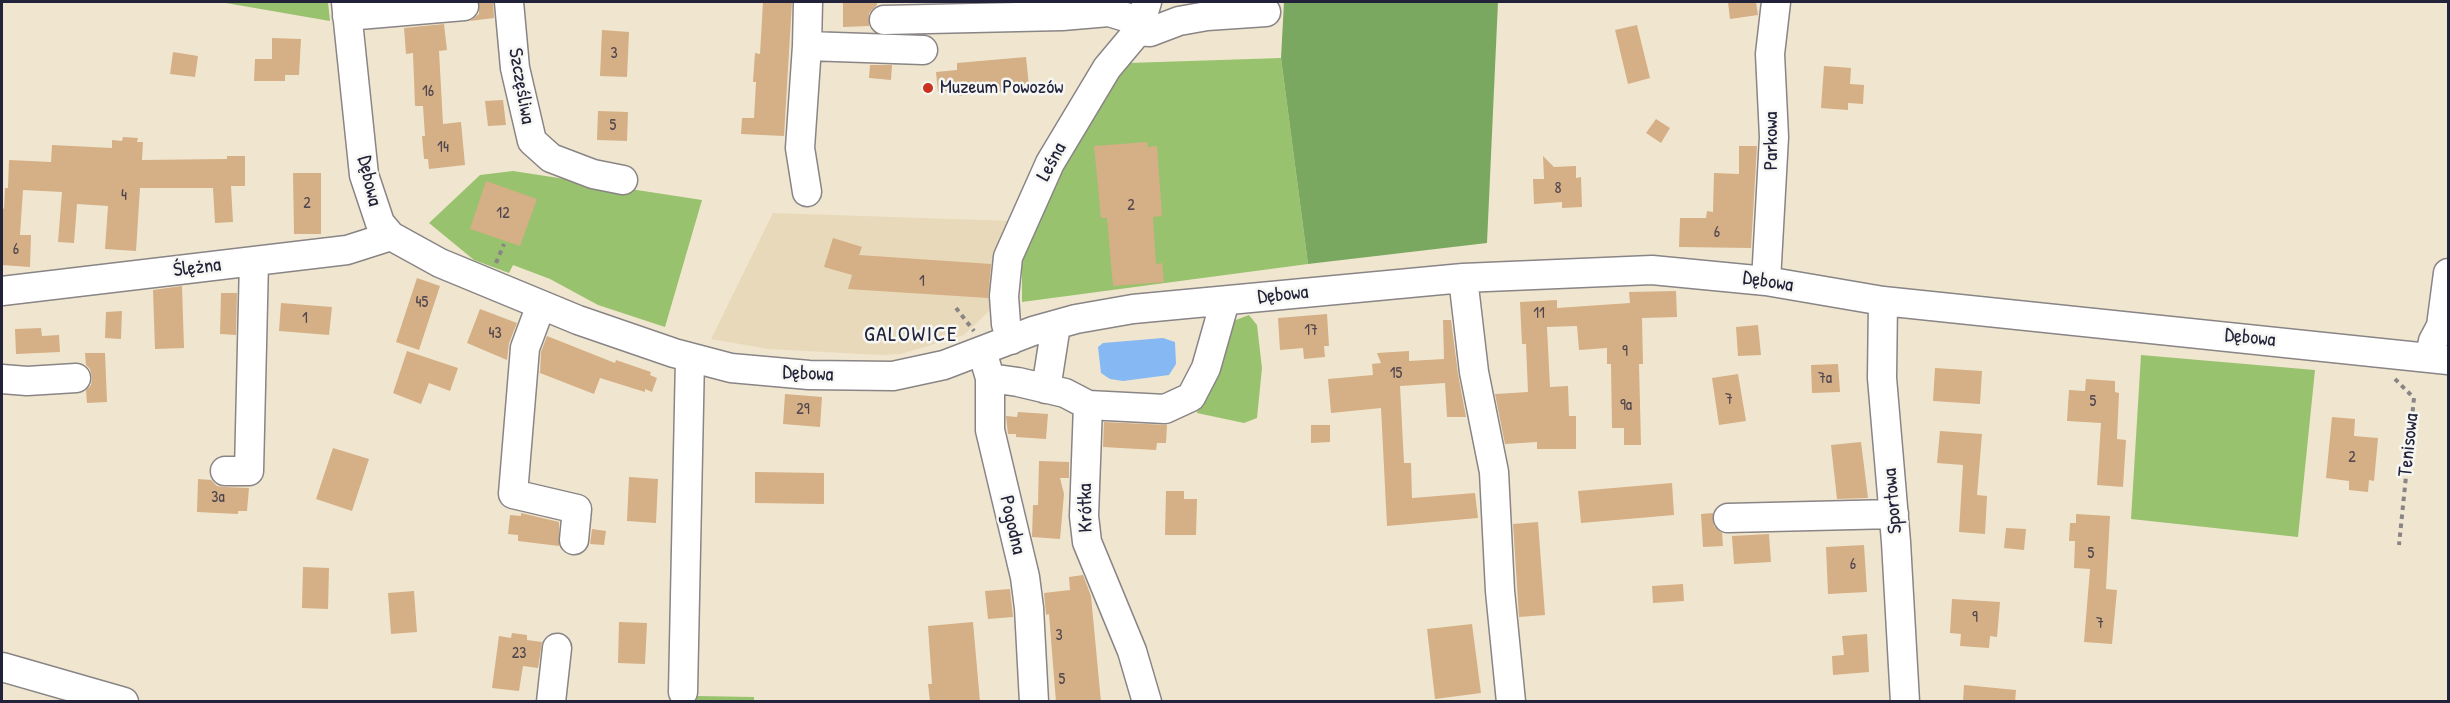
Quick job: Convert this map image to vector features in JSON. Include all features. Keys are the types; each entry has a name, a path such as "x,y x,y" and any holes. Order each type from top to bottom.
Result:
{"street":[{"name":"Szczęśliwa","path":"509,2 515,68 532,141 551,159 593,174 623,180"},
{"path":"807,192 800,148 808,2"},
{"name":"Parkowa","path":"1766,281 1774,137 1770,54 1776,2"},
{"path":"347,9 465,6"},
{"name":"Dębowa","path":"347,9 364,175 380,223 391,236 440,263 612,333 690,358 731,368 809,375 893,376 944,365 979,342 1011,340 1076,319 1132,309 1463,278 1652,270 1766,281 1883,301 2396,366 2439,359"},
{"path":"884,20 1062,16 1109,12 1143,18 1150,32 1179,21 1207,16 1266,12"},
{"name":"Leśna","path":"1011,340 1006,324 1004,296 1008,257 1050,163 1107,68 1143,18"},
{"path":"807,46 923,50"},
{"name":"Ślężna","path":"2,291 347,250 391,236"},
{"path":"225,471 249,471 254,261"},
{"path":"2439,359 2433,341 2441,326 2448,273"},
{"path":"1463,278 1474,372 1494,472 1500,591 1511,702"},
{"path":"990,378 1065,393 1088,405 1165,409 1191,397 1206,368 1225,301"},
{"name":"Sportowa","path":"1883,301 1882,378 1894,514 1905,702"},
{"path":"541,305 525,348 505,493 577,508 574,540"},
{"path":"1046,389 1056,325"},
{"name":"Pogodna","path":"979,342 990,378 990,430 1025,577 1034,702"},
{"path":"683,692 690,358"},
{"path":"2,380 76,378"},
{"name":"Krótka","path":"1088,405 1084,516 1087,542 1132,651 1147,702"},
{"path":"1728,518 1894,514"},
{"path":"551,702 557,648"},
{"path":"2,667 124,702"}],"path":[{"path":"493,271 504,244"},
{"path":"956,308 979,342"},
{"name":"Tenisowa","path":"2396,366 2414,398 2398,545"}],"shaded area":[{"path":"773,213 1013,221 989,311 964,335 901,354 881,355 768,349 711,339"}],"green space":[{"path":"220,2 328,2 330,21"},
{"path":"1284,2 1498,2 1487,243 1308,264 1281,58"},
{"path":"1281,58 1308,264 1022,302 1022,254 1059,166 1128,63"},
{"path":"513,171 702,200 665,327 598,305 550,279 513,265 509,273 474,260 429,223 480,175"},
{"path":"1249,315 1257,325 1262,368 1257,418 1244,423 1197,413 1202,393 1233,321"},
{"path":"2141,355 2315,370 2298,537 2131,519"},
{"path":"697,696 754,697 754,701 696,701"}],"water":[{"path":"1163,338 1175,342 1176,364 1169,375 1123,381 1110,379 1101,373 1098,347 1103,343"}],"building":[{"path":"479,2 493,2 494,18 470,21 479,14"},
{"path":"763,2 792,2 784,136 741,134 742,118 754,118 755,53 760,54"},
{"path":"843,2 877,2 869,13 869,26 843,27"},
{"path":"1728,2 1756,2 1758,15 1730,19"},
{"path":"444,24 447,50 439,51 443,124 461,122 465,165 429,169 428,159 424,159 423,106 415,106 413,53 406,54 404,28"},
{"path":"1637,25 1650,78 1628,84 1615,30"},
{"path":"602,30 629,32 627,77 600,76"},
{"path":"272,38 301,39 299,75 285,75 285,81 254,81 255,59 272,59"},
{"path":"173,52 198,56 195,77 170,74"},
{"path":"1026,57 1029,86 959,96 959,90 938,92 936,72 957,70 957,63"},
{"path":"870,65 892,65 891,80 869,78"},
{"path":"1824,66 1851,68 1850,84 1864,85 1863,104 1848,103 1848,110 1821,108"},
{"path":"503,100 506,125 488,126 485,101"},
{"path":"598,111 628,112 627,141 597,140"},
{"path":"1656,119 1670,128 1661,143 1646,133"},
{"path":"123,137 138,138 137,142 143,142 142,160 227,159 227,156 245,156 245,186 231,186 233,222 215,223 213,188 140,188 136,251 105,249 108,206 77,204 74,243 58,242 62,192 23,190 20,235 31,235 30,267 2,265 2,208 4,209 5,188 8,188 9,160 51,162 52,145 112,148 112,140 122,141"},
{"path":"1147,142 1148,147 1157,146 1162,216 1153,217 1156,264 1162,263 1164,282 1113,286 1107,218 1101,218 1094,146"},
{"path":"1739,146 1757,146 1751,248 1679,247 1680,218 1706,218 1707,211 1713,212 1714,173 1739,174"},
{"path":"1543,156 1554,167 1576,166 1576,178 1581,177 1582,207 1562,208 1562,202 1534,204 1533,179 1544,179"},
{"path":"293,173 321,173 321,234 294,234"},
{"path":"486,181 537,199 520,246 470,229"},
{"path":"833,238 862,247 859,255 991,264 988,298 848,289 852,275 824,267"},
{"path":"417,278 440,286 419,350 396,342"},
{"path":"182,286 184,348 155,349 153,290"},
{"path":"1676,291 1677,317 1642,318 1643,364 1639,364 1641,445 1624,445 1624,428 1612,428 1611,364 1607,364 1607,348 1579,350 1577,326 1547,327 1550,387 1568,386 1569,416 1576,416 1576,449 1537,449 1537,442 1505,444 1495,394 1528,392 1526,344 1522,344 1520,302 1557,300 1557,308 1630,303 1629,292"},
{"path":"221,293 237,293 236,335 220,334"},
{"path":"281,303 332,307 329,335 279,331"},
{"path":"480,309 517,323 509,343 507,360 467,343"},
{"path":"122,311 121,339 105,338 106,312"},
{"path":"1327,314 1329,346 1324,346 1325,357 1304,359 1303,348 1280,350 1278,318"},
{"path":"1443,320 1451,320 1466,417 1447,417 1445,383 1400,386 1404,463 1411,463 1412,498 1475,493 1478,518 1387,526 1381,408 1331,413 1328,379 1373,375 1372,364 1381,363 1377,353 1409,351 1409,361 1444,359"},
{"path":"1758,325 1761,355 1738,356 1736,327"},
{"path":"41,328 42,336 59,335 60,352 16,354 15,329"},
{"path":"547,336 615,363 616,360 651,372 650,375 657,378 652,392 645,389 645,392 600,378 594,394 540,373 541,352"},
{"path":"407,351 458,368 450,391 429,383 421,404 393,393"},
{"path":"85,353 105,353 107,402 87,403 86,390 91,385 92,378 90,369 86,365"},
{"path":"1838,364 1840,392 1812,393 1811,365"},
{"path":"1935,368 1982,371 1980,404 1933,401"},
{"path":"1738,374 1746,421 1719,425 1712,378"},
{"path":"2086,379 2115,381 2115,392 2119,393 2117,439 2126,440 2123,487 2097,485 2101,423 2067,421 2069,390 2085,391"},
{"path":"785,394 822,397 820,427 783,424"},
{"path":"1018,412 1048,414 1046,439 1016,437 1016,434 1008,434 1006,416 1017,417"},
{"path":"2332,417 2355,419 2354,436 2378,438 2374,481 2369,480 2368,492 2349,490 2349,481 2326,478"},
{"path":"1104,422 1167,425 1166,443 1157,443 1156,450 1103,447"},
{"path":"1311,425 1330,425 1330,442 1311,443"},
{"path":"1940,431 1982,434 1977,495 1987,496 1985,534 1959,532 1963,465 1937,463"},
{"path":"1861,442 1868,498 1837,499 1831,445"},
{"path":"333,448 369,459 352,511 316,499"},
{"path":"1039,461 1069,462 1069,478 1060,478 1064,494 1060,539 1032,537 1033,505 1038,505"},
{"path":"755,472 824,473 824,504 755,503"},
{"path":"629,477 658,479 656,523 627,521"},
{"path":"198,479 211,480 217,486 249,488 247,511 238,511 238,514 197,512"},
{"path":"1672,483 1674,515 1581,523 1578,491"},
{"path":"1166,491 1184,491 1184,499 1197,499 1196,535 1165,535"},
{"path":"521,513 559,522 559,546 518,541 518,535 508,534 510,515 521,516"},
{"path":"1713,513 1714,526 1722,533 1723,546 1703,547 1701,514"},
{"path":"2076,514 2110,516 2106,589 2117,590 2112,644 2084,642 2090,569 2074,568 2075,541 2069,541 2070,523 2076,523"},
{"path":"1538,522 1545,615 1519,617 1513,524"},
{"path":"2006,528 2026,529 2024,550 2004,548"},
{"path":"592,529 606,531 604,545 590,544"},
{"path":"1769,534 1771,562 1734,564 1732,536"},
{"path":"1864,545 1867,592 1828,594 1826,547"},
{"path":"303,567 329,568 328,609 302,608"},
{"path":"1083,575 1091,596 1101,702 1056,702 1049,614 1046,615 1044,593 1070,590 1069,577"},
{"path":"1683,584 1684,601 1653,603 1652,586"},
{"path":"1010,589 1013,617 988,619 985,591"},
{"path":"414,591 417,632 391,634 388,593"},
{"path":"1952,599 2000,602 1997,637 1990,636 1989,648 1960,646 1961,634 1950,633"},
{"path":"619,622 647,623 645,664 618,663"},
{"path":"973,622 980,702 930,702 928,684 932,684 928,626"},
{"path":"1472,624 1481,693 1435,699 1427,629"},
{"path":"512,633 527,635 527,640 542,642 538,668 523,666 519,691 492,688 499,636 511,638"},
{"path":"1867,634 1869,672 1833,675 1832,656 1844,655 1842,636"},
{"path":"1964,685 2016,690 2015,702 1963,702"}],"place":[{"name":"Muzeum Powozów","path":"928,88"}],"district":[{"name":"GALOWICE","path":"911,335"}]}
